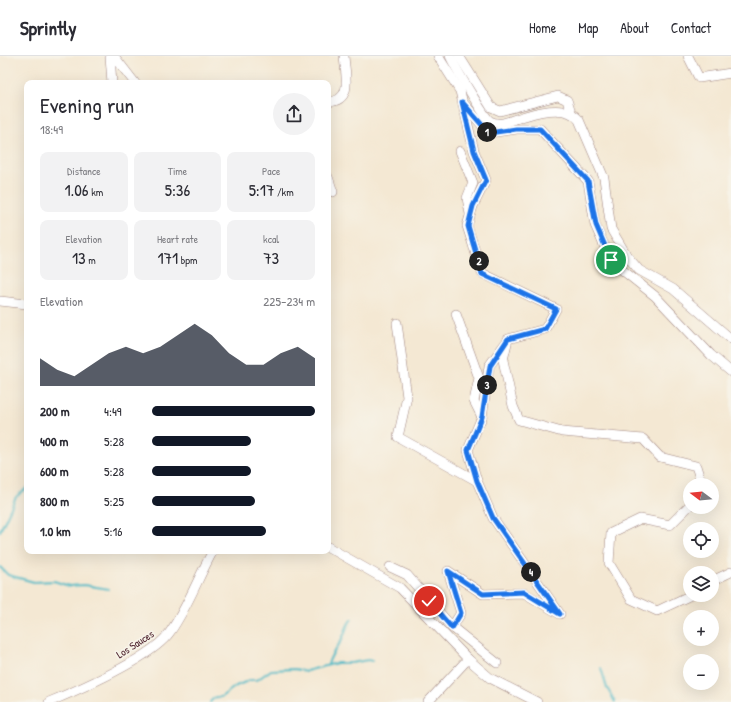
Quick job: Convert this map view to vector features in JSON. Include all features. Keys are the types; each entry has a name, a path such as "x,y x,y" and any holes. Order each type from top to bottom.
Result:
{"street":[{"path":"110,56 112,80"},
{"path":"114,56 133,80"},
{"path":"331,101 339,100 344,94 347,83 344,56"},
{"path":"438,56 460,91 474,151 486,180 471,215 468,226 482,274 556,309 545,329 508,339 490,366 482,417 468,450 477,481 493,518 560,614 524,592 483,594 448,571 461,613 452,628"},
{"path":"450,56 480,109 490,121 499,123 526,116 563,110 571,112"},
{"path":"459,56 491,106 500,111 558,96 567,100 571,112 579,120 600,165 604,178 611,229 627,256 639,270 673,289 731,339"},
{"path":"688,56 699,78 731,73"},
{"path":"462,102 489,133 516,129 540,129 588,181 596,225 611,260 655,296 712,355 731,372"},
{"path":"460,151 473,183 467,198 471,215"},
{"path":"331,186 333,192"},
{"path":"0,301 24,304"},
{"path":"0,307 24,310"},
{"path":"456,314 480,378 474,401 482,417"},
{"path":"397,323 407,397 398,437 477,481"},
{"path":"508,339 503,360 513,406 519,420 562,432 643,439 660,457 696,466 700,478"},
{"path":"683,512 670,525 640,519 612,533 609,563 631,599 657,611 683,599"},
{"path":"331,549 400,588 468,659 490,678 537,702"},
{"name":"Los Sauces","path":"49,702 104,677 151,650 161,642 178,620 211,554"},
{"path":"390,566 407,575 452,628 497,663"},
{"path":"719,578 731,572"},
{"path":"428,702 468,659"}],"waterway":[{"path":"0,531 16,497 24,490"},
{"path":"0,567 8,575 34,582 54,581 69,586 84,585 109,589"},
{"path":"328,665 330,658 352,619"},
{"path":"210,702 215,697 221,697 236,686 250,680 257,680 271,670 294,669 306,671 337,663 351,663 368,660 372,661"},
{"path":"601,668 607,688 615,702"}],"route":[{"path":"429,601 452,628 461,613 448,571 483,594 524,592 560,614 493,518 477,481 468,450 482,417 490,366 508,339 545,329 556,309 482,274 468,226 473,206 486,180 474,151 462,102 489,133 516,129 540,129 588,181 596,225 611,260"}]}
